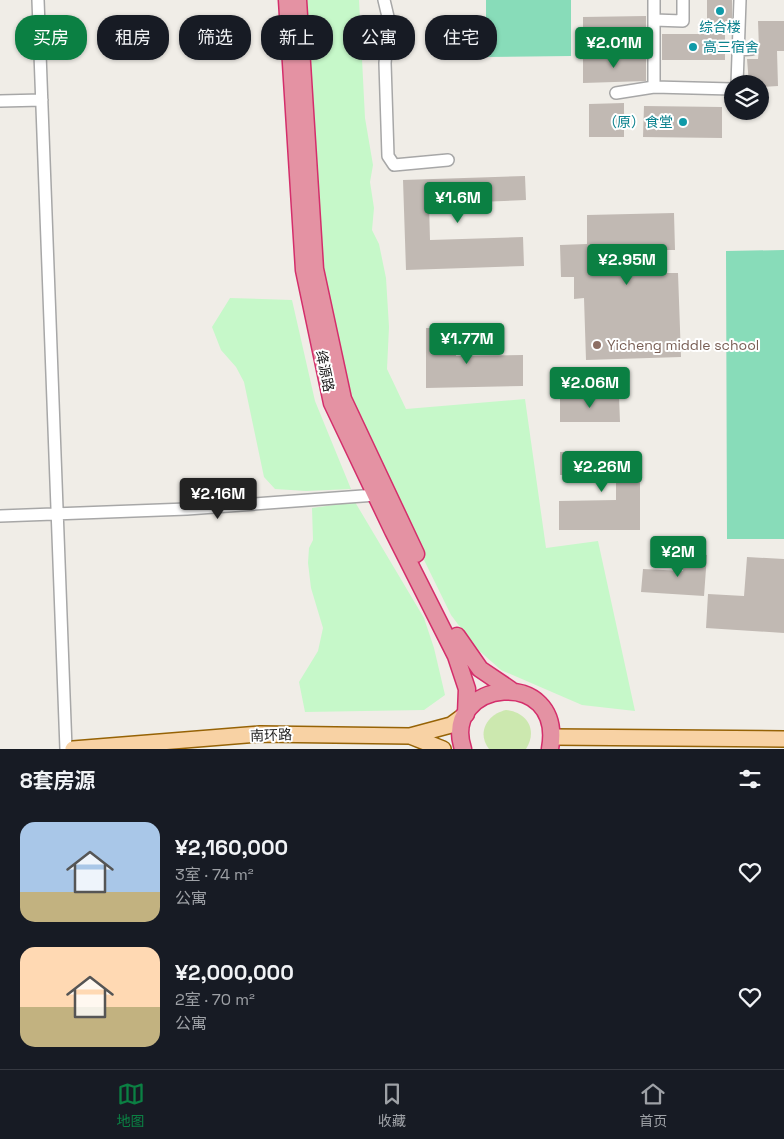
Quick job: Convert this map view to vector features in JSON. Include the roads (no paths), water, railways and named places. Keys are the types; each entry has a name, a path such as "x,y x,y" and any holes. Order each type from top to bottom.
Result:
{"highway":[{"name":"绛源路","path":"287,0 304,270 332,403 456,656 467,689 466,714 461,734 463,749"},
{"name":"绛源路","path":"298,0 315,269 343,399 448,622 468,655 480,669 511,690 523,693 542,708 548,718 551,745"},
{"path":"466,714 483,696 499,690 511,690"}],"main road":[{"name":"南环路","path":"73,749 260,734 410,736 451,725 466,714"},
{"name":"南环路","path":"410,736 443,749"},
{"path":"551,745 784,739"}],"street":[{"path":"38,0 66,749"},
{"path":"384,0 389,20 385,63 388,156 394,165 448,160"},
{"path":"654,0 654,87"},
{"path":"654,20 682,21 683,0"},
{"path":"737,75 740,0"},
{"path":"738,50 752,49"},
{"path":"616,93 654,87 724,89"},
{"path":"0,101 42,100"},
{"path":"0,516 58,515 310,501 376,495"}],"place":[{"name":"综合楼","path":"720,11"},
{"name":"高三宿舍","path":"693,47"},
{"name":"（原）食堂","path":"683,122"},
{"name":"Yicheng middle school","path":"597,345"}]}
